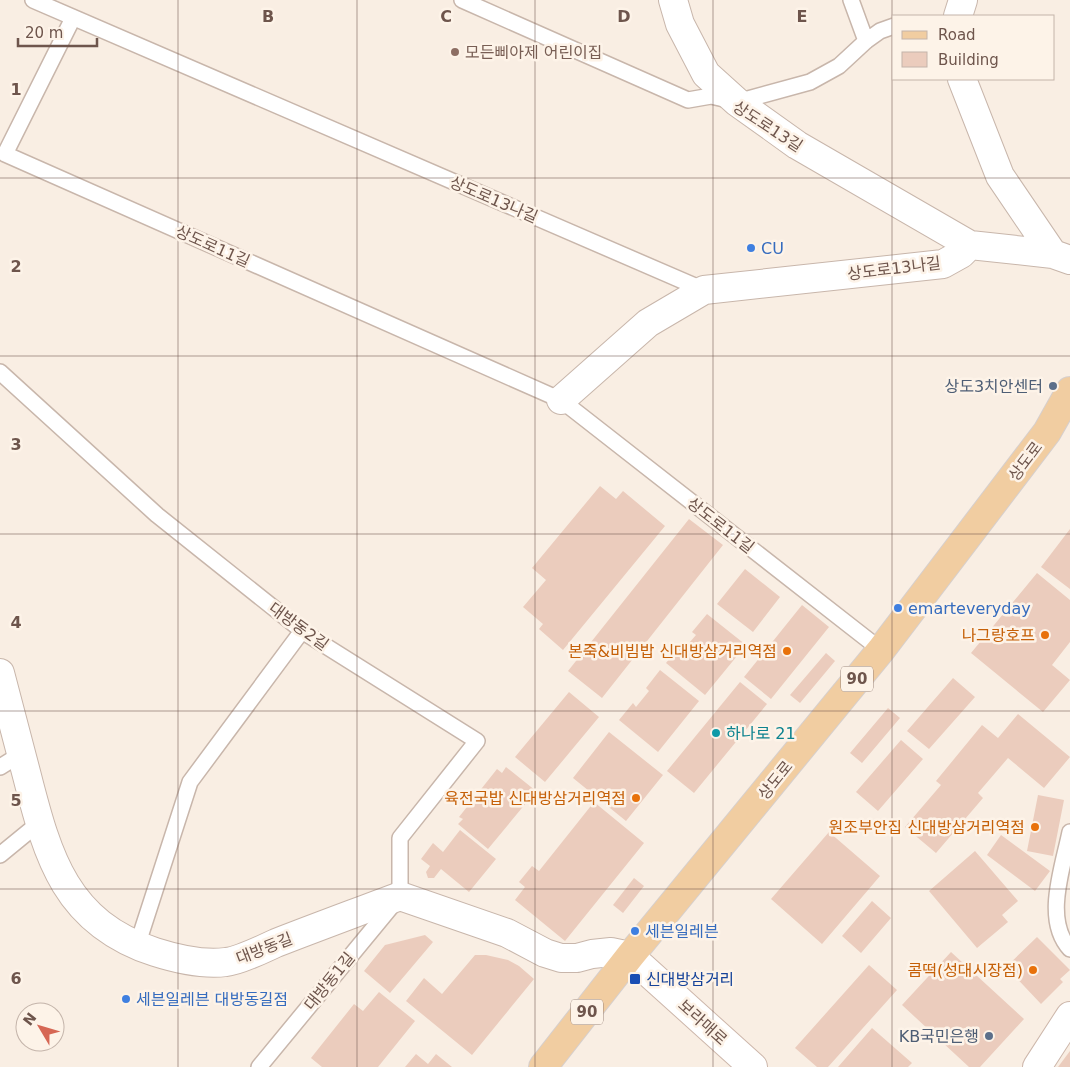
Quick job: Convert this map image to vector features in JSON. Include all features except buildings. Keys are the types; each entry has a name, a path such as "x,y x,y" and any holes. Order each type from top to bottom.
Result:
{"main road":[{"name":"상도로","path":"543,1067 630,956 881,650 1047,432 1068,400"}],"street":[{"path":"673,0 680,24 706,74 737,102"},
{"path":"958,15 963,0"},
{"path":"962,80 1000,176 1061,257"},
{"name":"상도로13길","path":"737,102 797,145 970,244 1061,257"},
{"name":"상도로13나길","path":"704,290 943,264 961,254 970,244"},
{"path":"560,400 648,323 704,290"},
{"name":"대방동길","path":"0,673 10,760 39,823 49,853 63,883 82,909 110,932 137,946 168,956 196,961 227,962 400,896"},
{"path":"400,896 507,933 545,953 561,958 577,958 611,952 630,956"},
{"name":"보라매로","path":"630,956 753,1067"},
{"path":"1037,1067 1070,1016"}],"lane":[{"name":"상도로13나길","path":"32,0 704,290"},
{"name":"상도로13길","path":"462,0 688,100 711,96 737,102"},
{"path":"851,0 866,41"},
{"name":"상도로11길","path":"73,18 5,154 560,400 881,650"},
{"path":"737,102 810,82 838,66 880,31 892,27"},
{"name":"대방동2길","path":"0,372 157,515 302,631 477,741 400,838 400,896"},
{"path":"137,946 190,782 302,631"},
{"path":"0,855 39,823"},
{"path":"1070,832 1057,897 1056,916 1062,941 1070,949"},
{"name":"대방동1길","path":"259,1067 400,896"}],"place":[{"name":"모든삐아제 어린이집","path":"455,52"},
{"name":"CU","path":"751,248"},
{"name":"상도3치안센터","path":"1053,386"},
{"name":"emarteveryday","path":"898,608"},
{"name":"나그랑호프","path":"1045,635"},
{"name":"본죽&비빔밥 신대방삼거리역점","path":"787,651"},
{"name":"하나로 21","path":"716,733"},
{"name":"육전국밥 신대방삼거리역점","path":"636,798"},
{"name":"원조부안집 신대방삼거리역점","path":"1035,827"},
{"name":"세븐일레븐","path":"635,931"},
{"name":"콤떡(성대시장점)","path":"1033,970"},
{"name":"신대방삼거리","path":"635,979"},
{"name":"세븐일레븐 대방동길점","path":"126,999"},
{"name":"KB국민은행","path":"989,1036"}]}
